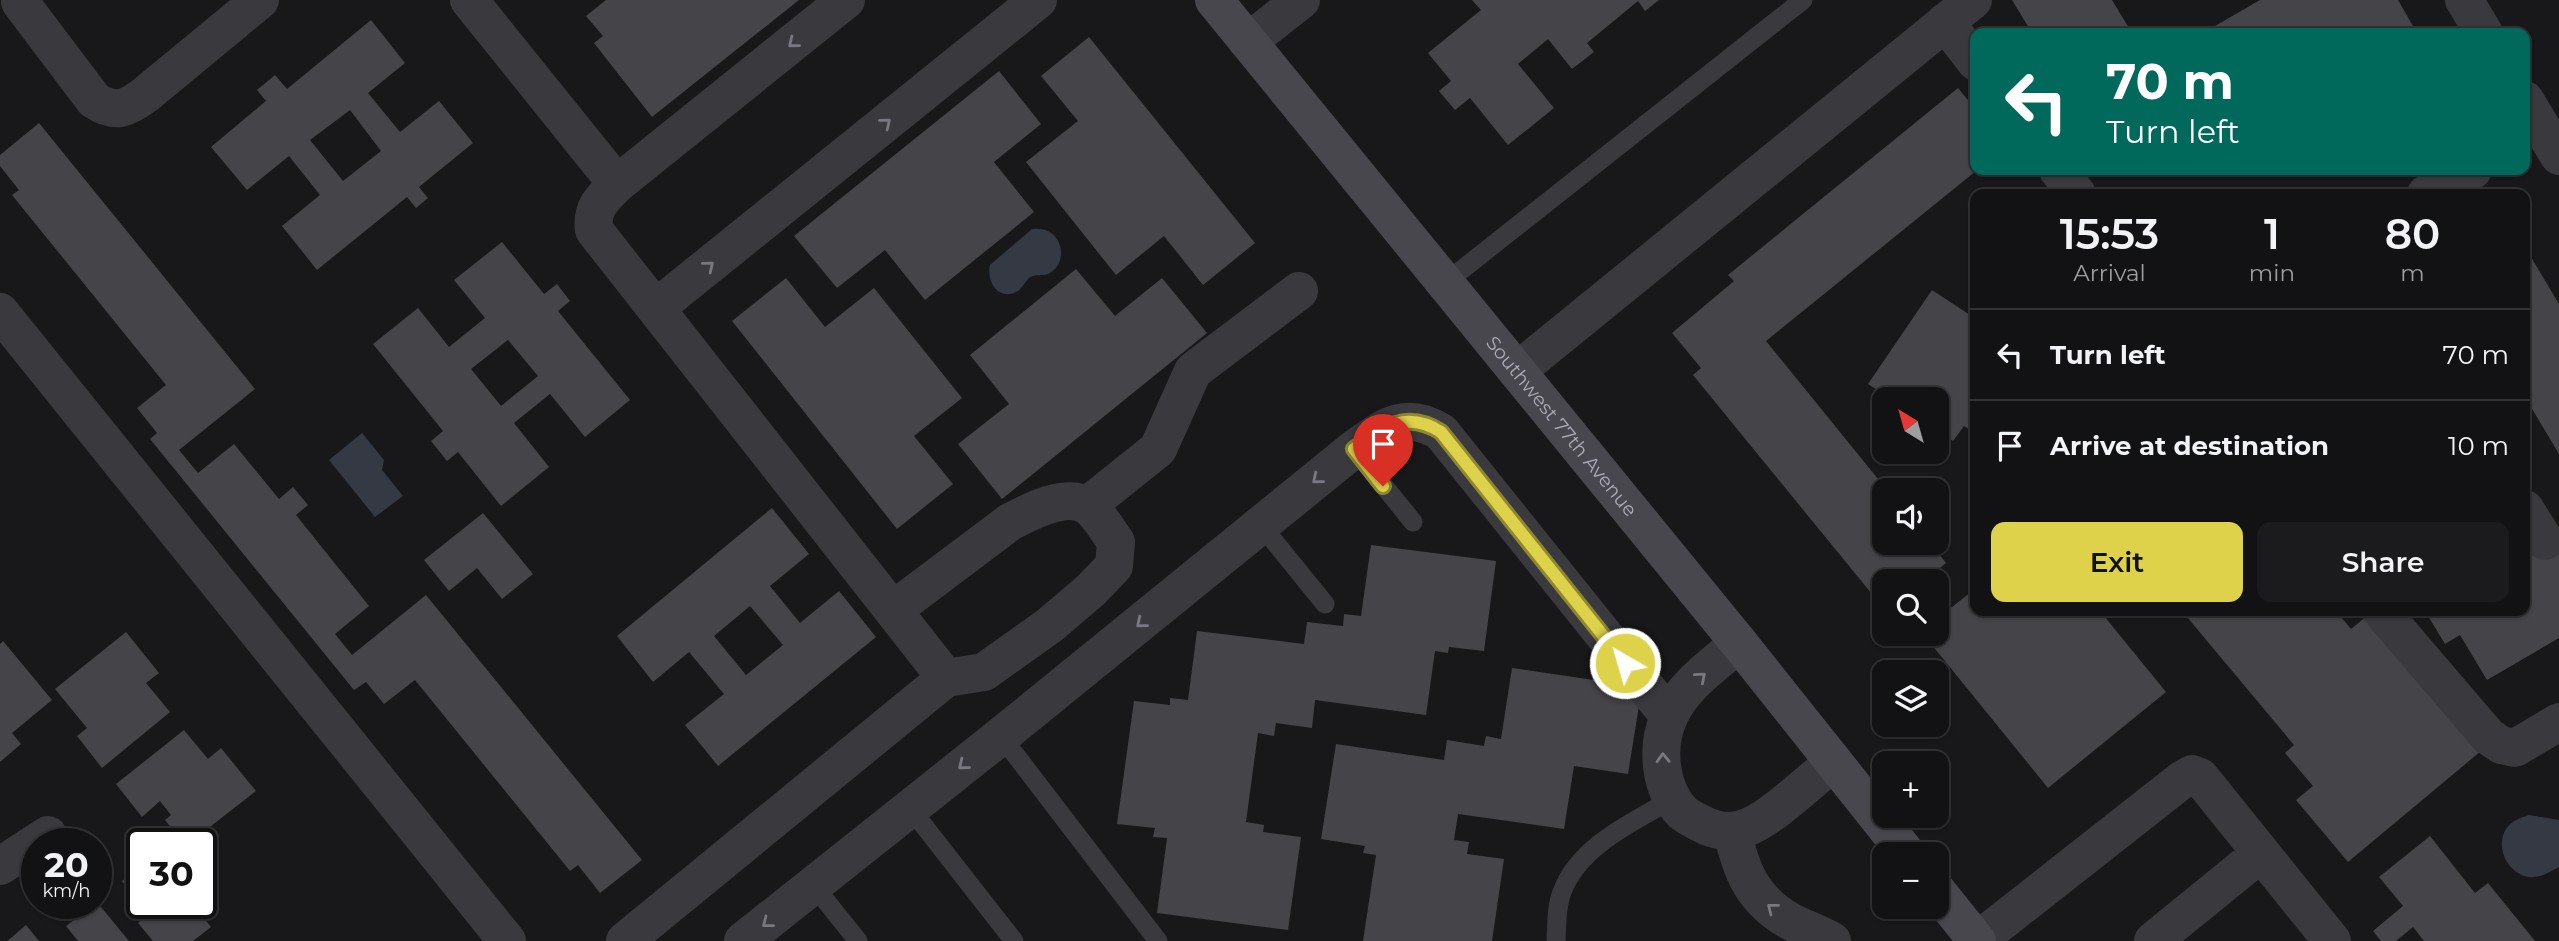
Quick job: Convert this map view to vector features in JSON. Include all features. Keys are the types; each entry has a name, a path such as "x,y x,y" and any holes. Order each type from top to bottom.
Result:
{"street":[{"path":"14,7 94,100 104,107 116,110 138,100 260,0"},
{"path":"469,0 617,184"},
{"path":"846,0 617,184 597,204 593,218 594,230 946,678"},
{"path":"656,309 1038,0"},
{"name":"Southwest 77th Avenue","path":"1214,0 1898,842"},
{"path":"1248,41 1301,0"},
{"path":"2464,0 2481,28"},
{"path":"1517,371 1959,11 1970,44"},
{"path":"2530,112 2543,144"},
{"path":"2062,175 2073,189"},
{"path":"2436,189 2463,175"},
{"path":"1088,505 1158,449 1193,371 1299,291"},
{"path":"0,312 507,941"},
{"path":"743,941 1001,736 1354,449 1377,432 1402,422 1415,421 1441,432 1669,716"},
{"path":"625,941 946,678 984,672 1050,625 1114,566 1116,542 1088,505 1070,501 1050,504 1010,522 893,610"},
{"path":"2530,517 2545,541"},
{"path":"2385,616 2488,736 2501,745 2515,747 2559,722"},
{"path":"1739,643 1686,690 1669,716 1662,755 1664,779 1673,799 1684,814 1716,830 1732,831 1749,827 1834,762"},
{"path":"1949,906 1977,941 2192,774 2200,777 2332,941"},
{"path":"1732,831 1741,867 1762,900 1789,921 1832,941"},
{"path":"0,866 21,852"},
{"path":"2153,941 2261,853"}],"lane":[{"path":"1445,283 1803,0"},
{"path":"1354,449 1413,522"},
{"path":"1261,525 1325,604"},
{"path":"1001,736 1158,941"},
{"path":"1556,941 1562,892 1582,862 1607,838 1673,799"},
{"path":"910,808 1014,941"},
{"path":"814,886 858,941"}],"shaded area":[{"path":"1032,229 1046,230 1055,236 1061,248 1059,262 1050,273 1029,278 1018,291 1011,294 1000,292 992,284 990,265"},
{"path":"362,433 384,460 382,470 403,496 375,517 329,460"},
{"path":"2529,815 2559,820 2559,867 2536,877 2521,875 2514,870 2505,858 2502,844 2508,826"}],"building":[{"path":"606,0 799,0 652,117 594,43 603,36 586,16"},
{"path":"1472,0 1659,0 1645,11 1638,1 1587,43 1594,52 1572,69 1548,39 1518,64 1554,108 1508,145 1470,98 1455,110 1439,91 1451,81 1428,53 1481,10"},
{"path":"2012,0 2112,0 2129,28 2029,28"},
{"path":"2260,0 2398,0 2414,28 2212,28"},
{"path":"371,20 405,63 368,93 400,132 439,101 473,143 419,187 428,198 416,208 407,197 317,270 282,226 320,195 289,156 247,190 211,147 266,101 257,90 275,75 287,89","holes":["350,110 381,151 343,181 310,140"]},
{"path":"1089,37 1255,243 1203,285 1164,236 1116,275 1026,162 1078,121 1041,76"},
{"path":"999,71 1041,124 994,162 1034,212 925,300 885,250 837,288 794,236"},
{"path":"1958,88 1970,103 1971,175 1766,341 1877,478 1872,478 1872,555 1940,555 1946,563 1939,569 1872,569 1872,594 1693,375 1701,368 1672,333 1734,281 1728,275"},
{"path":"39,123 255,389 179,450 198,473 234,444 279,499 293,487 308,505 296,515 369,606 335,634 352,655 426,595 642,860 600,893 578,865 570,871 415,680 384,704 366,682 354,690 150,439 157,433 137,408 166,385 12,195 19,190 0,166 0,155"},
{"path":"502,242 544,294 557,284 570,301 558,311 630,400 585,437 550,394 514,423 549,467 501,506 458,452 447,461 431,441 443,431 373,344 418,308 449,347 485,318 454,280","holes":["508,340 538,376 501,406 471,369"]},
{"path":"2530,255 2559,304 2559,454 2530,405"},
{"path":"1076,269 1115,316 1162,278 1207,333 1002,499 958,444 1009,404 970,355"},
{"path":"786,278 825,327 874,288 962,398 914,436 953,484 897,529 732,321"},
{"path":"1932,290 1970,315 1970,430 1964,426 1953,441 1950,439 1950,387 1873,387 1868,384"},
{"path":"772,508 809,554 770,586 800,623 839,591 876,637 718,766 685,725 724,694 689,652 653,682 617,636","holes":["750,606 783,645 746,675 714,636"]},
{"path":"483,513 533,574 502,599 477,568 449,591 424,560"},
{"path":"2559,539 2559,638 2487,680 2460,635 2445,644 2428,616 2530,616 2530,556"},
{"path":"1371,545 1496,561 1484,651 1449,647 1448,653 1435,651 1426,715 1315,700 1312,728 1276,723 1274,736 1258,733 1246,822 1264,825 1263,832 1301,837 1288,930 1157,913 1167,838 1153,837 1155,828 1117,824 1134,701 1170,705 1170,698 1188,700 1197,631 1304,644 1307,622 1343,626 1344,614 1361,616"},
{"path":"1970,593 1970,616 2104,616 2166,692 2048,788 1949,666 1949,660 1944,660 1933,646 1949,646 1949,609"},
{"path":"2186,616 2340,616 2351,629 2369,616 2499,736 2348,862 2296,800 2313,786 2285,753 2294,745"},
{"path":"126,632 159,673 146,683 170,712 102,768 77,736 87,728 55,689"},
{"path":"3,641 52,700 12,733 21,744 0,762 0,644"},
{"path":"1512,668 1642,687 1628,774 1574,766 1564,829 1458,814 1454,840 1469,842 1467,854 1504,859 1492,941 1363,941 1376,855 1363,853 1365,846 1321,839 1336,744 1444,760 1447,740 1484,746 1486,736 1501,739"},
{"path":"184,730 208,759 221,748 256,791 209,828 171,828 165,820 171,815 160,801 142,817 116,784"},
{"path":"2430,836 2475,893 2488,883 2535,941 2424,941 2413,927 2396,941 2381,941 2373,931 2403,906 2379,877"},
{"path":"75,919 111,919 129,941 78,941 66,926"},
{"path":"143,919 205,919 211,927 193,941 153,941 138,923"},
{"path":"26,925 39,941 7,941 11,938"}],"route":[{"path":"1383,486 1354,449 1377,432 1402,422 1415,421 1441,432 1625,663"}]}
